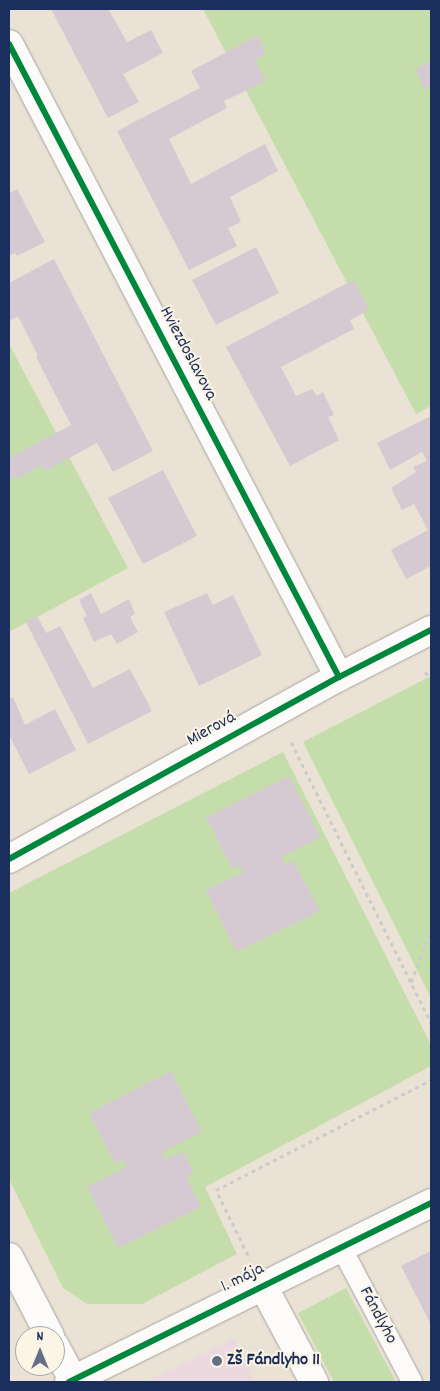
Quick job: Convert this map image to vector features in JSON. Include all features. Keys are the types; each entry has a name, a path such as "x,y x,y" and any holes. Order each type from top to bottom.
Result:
{"street":[{"name":"Hviezdoslavova","path":"9,44 339,677"},
{"name":"Mierová","path":"9,859 339,677 431,630"},
{"name":"1. mája","path":"71,1381 258,1274 342,1249 431,1203"},
{"path":"9,1257 45,1326"},
{"path":"258,1274 314,1382"},
{"path":"65,1368 71,1381"}],"lane":[{"name":"Fándlyho","path":"342,1249 412,1382"}],"path":[{"path":"288,737 431,1023"},
{"path":"411,982 431,932"},
{"path":"258,1274 216,1190 431,1080"}],"shaded area":[{"name":"ZŠ Fándlyho 11","path":"232,1339 255,1382 146,1382"}],"green space":[{"path":"203,9 431,9 431,406 416,414"},
{"path":"9,344 128,568 9,632"},
{"path":"431,676 431,998 303,742"},
{"path":"283,752 431,1045 431,1066 205,1187 237,1254 142,1304 87,1304 63,1288 9,1179 9,893"},
{"path":"346,1288 396,1382 334,1382 298,1313"}],"building":[{"path":"51,9 108,9 127,42 151,30 163,53 123,74 139,102 108,118"},
{"path":"258,35 266,53 255,61 266,81 224,101 227,108 169,139 191,184 265,144 278,171 230,197 241,222 228,228 237,246 189,270 117,131 200,88 191,71"},
{"path":"431,61 431,87 425,90 415,69"},
{"path":"17,189 45,242 17,256 15,253 9,256 9,193"},
{"path":"256,247 279,293 216,325 192,280"},
{"path":"54,259 153,451 113,472 97,443 45,471 42,465 16,479 16,476 9,480 9,458 71,425 36,357 38,356 18,316 9,321 9,283"},
{"path":"353,280 369,310 350,320 354,329 281,367 296,396 312,389 317,396 323,392 334,415 328,417 339,440 290,466 226,347"},
{"path":"431,416 431,566 406,579 391,550 428,530 414,504 402,510 391,488 416,472 413,467 427,461 422,452 390,470 377,443"},
{"path":"163,470 197,536 143,564 108,498"},
{"path":"91,593 101,614 129,599 135,614 130,617 138,632 117,644 111,634 94,642 83,618 87,616 79,600"},
{"path":"207,593 213,605 233,595 262,655 199,686 164,612"},
{"path":"37,616 46,633 60,626 93,688 130,669 152,711 88,744 26,622"},
{"path":"13,697 25,725 55,709 76,750 29,774 9,735 9,699"},
{"path":"289,776 321,837 281,857 285,864 293,860 320,911 236,952 206,890 244,872 240,865 232,869 206,817"},
{"path":"171,1071 202,1132 162,1152 166,1159 183,1152 194,1172 186,1177 201,1207 118,1248 87,1187 127,1167 123,1160 115,1164 89,1113"},
{"path":"431,1251 431,1325 401,1266"}],"cycle path":[{"path":"9,44 339,677"},
{"path":"9,859 339,677 431,630"},
{"path":"69,1382 431,1203"}],"place":[{"name":"ZŠ Fándlyho 11","path":"217,1361"}]}
